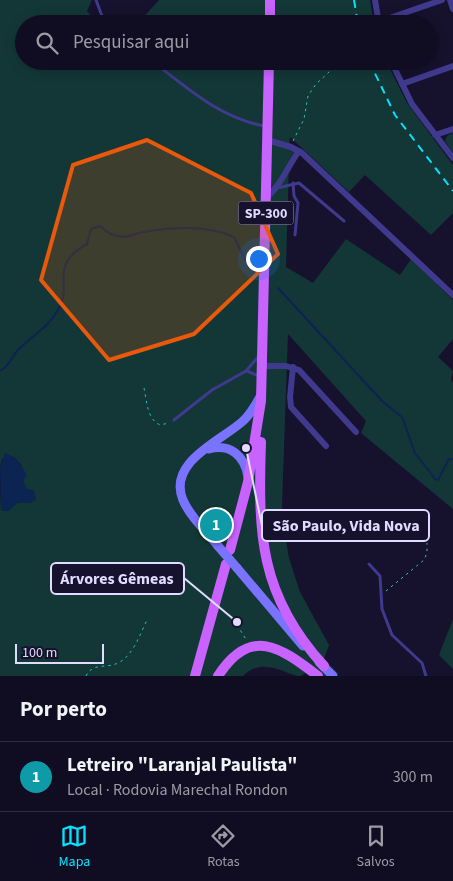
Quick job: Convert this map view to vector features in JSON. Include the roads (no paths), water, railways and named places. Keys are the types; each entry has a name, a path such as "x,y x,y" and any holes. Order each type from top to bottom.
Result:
{"main road":[{"path":"270,0 270,15"},
{"name":"SP-300","path":"230,550 248,482 261,397 269,70"},
{"path":"261,397 242,422 186,468 182,478 181,494 190,512 218,546 292,634 324,666"},
{"path":"261,397 260,518 269,574 288,619 307,648 333,676"},
{"path":"206,450 221,447 232,450 241,459 248,482"},
{"path":"195,676 226,564"},
{"path":"218,676 233,657 251,647 266,646 283,651 318,676"}],"street":[{"path":"375,0 378,15"},
{"path":"401,15 442,0"},
{"path":"450,0 453,9"},
{"path":"402,84 453,66"},
{"path":"395,70 412,104 453,158"},
{"path":"435,136 453,129"},
{"path":"267,140 299,151 453,295"},
{"path":"266,198 276,188 299,151"},
{"path":"262,366 293,367 306,376 356,432"},
{"path":"293,367 291,407 326,446"}],"lane":[{"path":"96,0 102,15"},
{"path":"165,70 228,114 246,123 268,127"},
{"path":"276,188 292,183 302,184 344,221"},
{"path":"292,183 294,196 298,203 295,234"},
{"path":"174,420 212,390 246,371 263,350"},
{"path":"246,371 262,378"},
{"path":"369,564 380,576 381,600 392,634 422,663 426,676"}],"water":[{"path":"5,453 16,458 27,475 23,481 27,489 34,490 36,500 30,503 17,503 8,511 1,510 0,468"}],"waterway":[{"path":"0,371 8,365 17,351 49,322 58,310 64,292 64,268 75,252 87,244 91,229 100,226 111,234 125,237 167,229 213,230 234,237 249,267"},
{"path":"278,288 383,402 402,417 415,453 435,479 438,480 449,459 453,459"}],"railway":[{"path":"354,0 356,15"},
{"path":"373,70 395,115 453,191"}],"place":[{"name":"São Paulo, Vida Nova","path":"246,448"},
{"name":"Letreiro \"Laranjal Paulista\"","path":"216,525"},
{"name":"Árvores Gêmeas","path":"237,622"}]}
